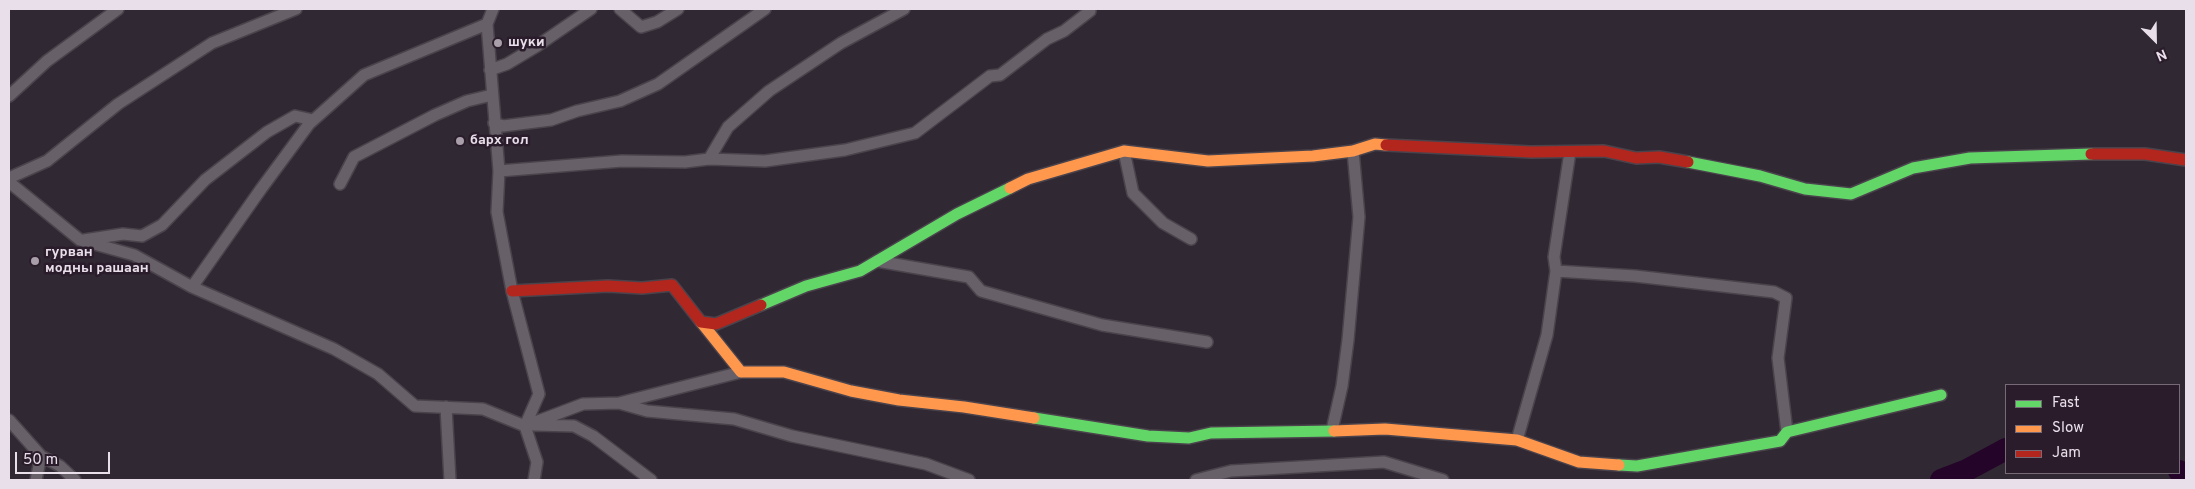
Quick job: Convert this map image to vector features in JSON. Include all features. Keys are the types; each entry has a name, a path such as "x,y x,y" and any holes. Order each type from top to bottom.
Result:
{"street":[{"path":"9,96 47,61 118,9"},
{"path":"9,178 47,162 118,104 212,43 296,9"},
{"path":"493,9 487,24 499,171 497,212 512,291 539,394 525,426 537,462 534,480"},
{"path":"490,70 507,64 530,51 591,9"},
{"path":"620,9 641,27 657,22 678,9"},
{"path":"494,123 503,126 551,120 577,111 620,101 658,84 765,9"},
{"path":"709,159 728,127 769,91 841,43 904,9"},
{"path":"499,171 622,161 685,162 709,159 765,161 803,157 915,133 990,76 1000,75 1046,40 1064,31 1090,11"},
{"path":"192,287 260,189 314,120 364,75 487,24"},
{"path":"340,184 354,157 467,101 492,95"},
{"path":"80,240 123,234 142,236 162,224 205,180 267,132 295,116 314,120"},
{"path":"701,322 716,324 806,286 860,271 957,214 1028,179 1095,158 1124,152 1208,161 1313,156 1353,151 1375,144 1428,148 1452,147 1570,152 1604,151 1636,158 1659,157 1760,176 1805,189 1851,194 1913,168 1970,158 2071,154 2145,154 2186,160"},
{"path":"1332,430 1342,386 1348,340 1358,217 1353,151"},
{"path":"1124,152 1133,193 1163,223 1190,239"},
{"path":"1517,440 1547,335 1556,271 1554,257 1570,152"},
{"path":"9,182 80,240 134,255 192,287 334,350 378,374 415,406 483,409 525,426 574,426 593,436 651,480"},
{"path":"877,261 969,277 981,292 1102,324 1207,342"},
{"path":"1556,271 1636,276 1774,292 1786,298 1778,358 1787,432"},
{"path":"512,291 608,286 642,288 672,285 741,372"},
{"path":"525,426 583,404 619,403 741,372 784,372 851,391 899,400 964,407 1148,436 1189,438 1211,433 1385,430 1517,440 1579,462 1637,466 1780,441 1787,432 1941,395"},
{"path":"619,403 647,411 734,419 792,436 926,464 969,480"},
{"path":"446,408 450,480"},
{"path":"9,420 41,456 60,466 75,480"},
{"path":"36,480 41,456"},
{"path":"1196,480 1220,477 1232,471 1384,462 1444,480"}],"waterway":[{"path":"1941,480 1967,470 2005,450"},
{"path":"2180,472 2186,475"}],"traffic: fast":[{"path":"1688,162 1760,176 1805,189 1851,194 1913,168 1970,158 2091,154"},
{"path":"761,305 806,286 860,271 957,214 1010,188"},
{"path":"1619,465 1637,466 1780,441 1787,432 1941,395"},
{"path":"1034,418 1148,436 1189,438 1211,433 1334,431"}],"traffic: slow":[{"path":"1010,188 1028,179 1124,151 1208,161 1313,156 1353,151 1375,144 1386,145"},
{"path":"701,322 741,372 784,372 851,391 899,400 964,407 1034,418"},
{"path":"1334,431 1385,429 1517,440 1579,462 1619,465"}],"traffic: jam":[{"path":"1386,145 1531,152 1604,151 1636,158 1659,157 1688,162"},
{"path":"2091,154 2145,154 2186,160"},
{"path":"512,291 608,286 642,288 672,285 701,322 716,324 761,305"}],"place":[{"name":"шуки","path":"498,43"},
{"name":"барх гол","path":"460,141"},
{"name":"гурван модны рашаан","path":"35,261"}]}
